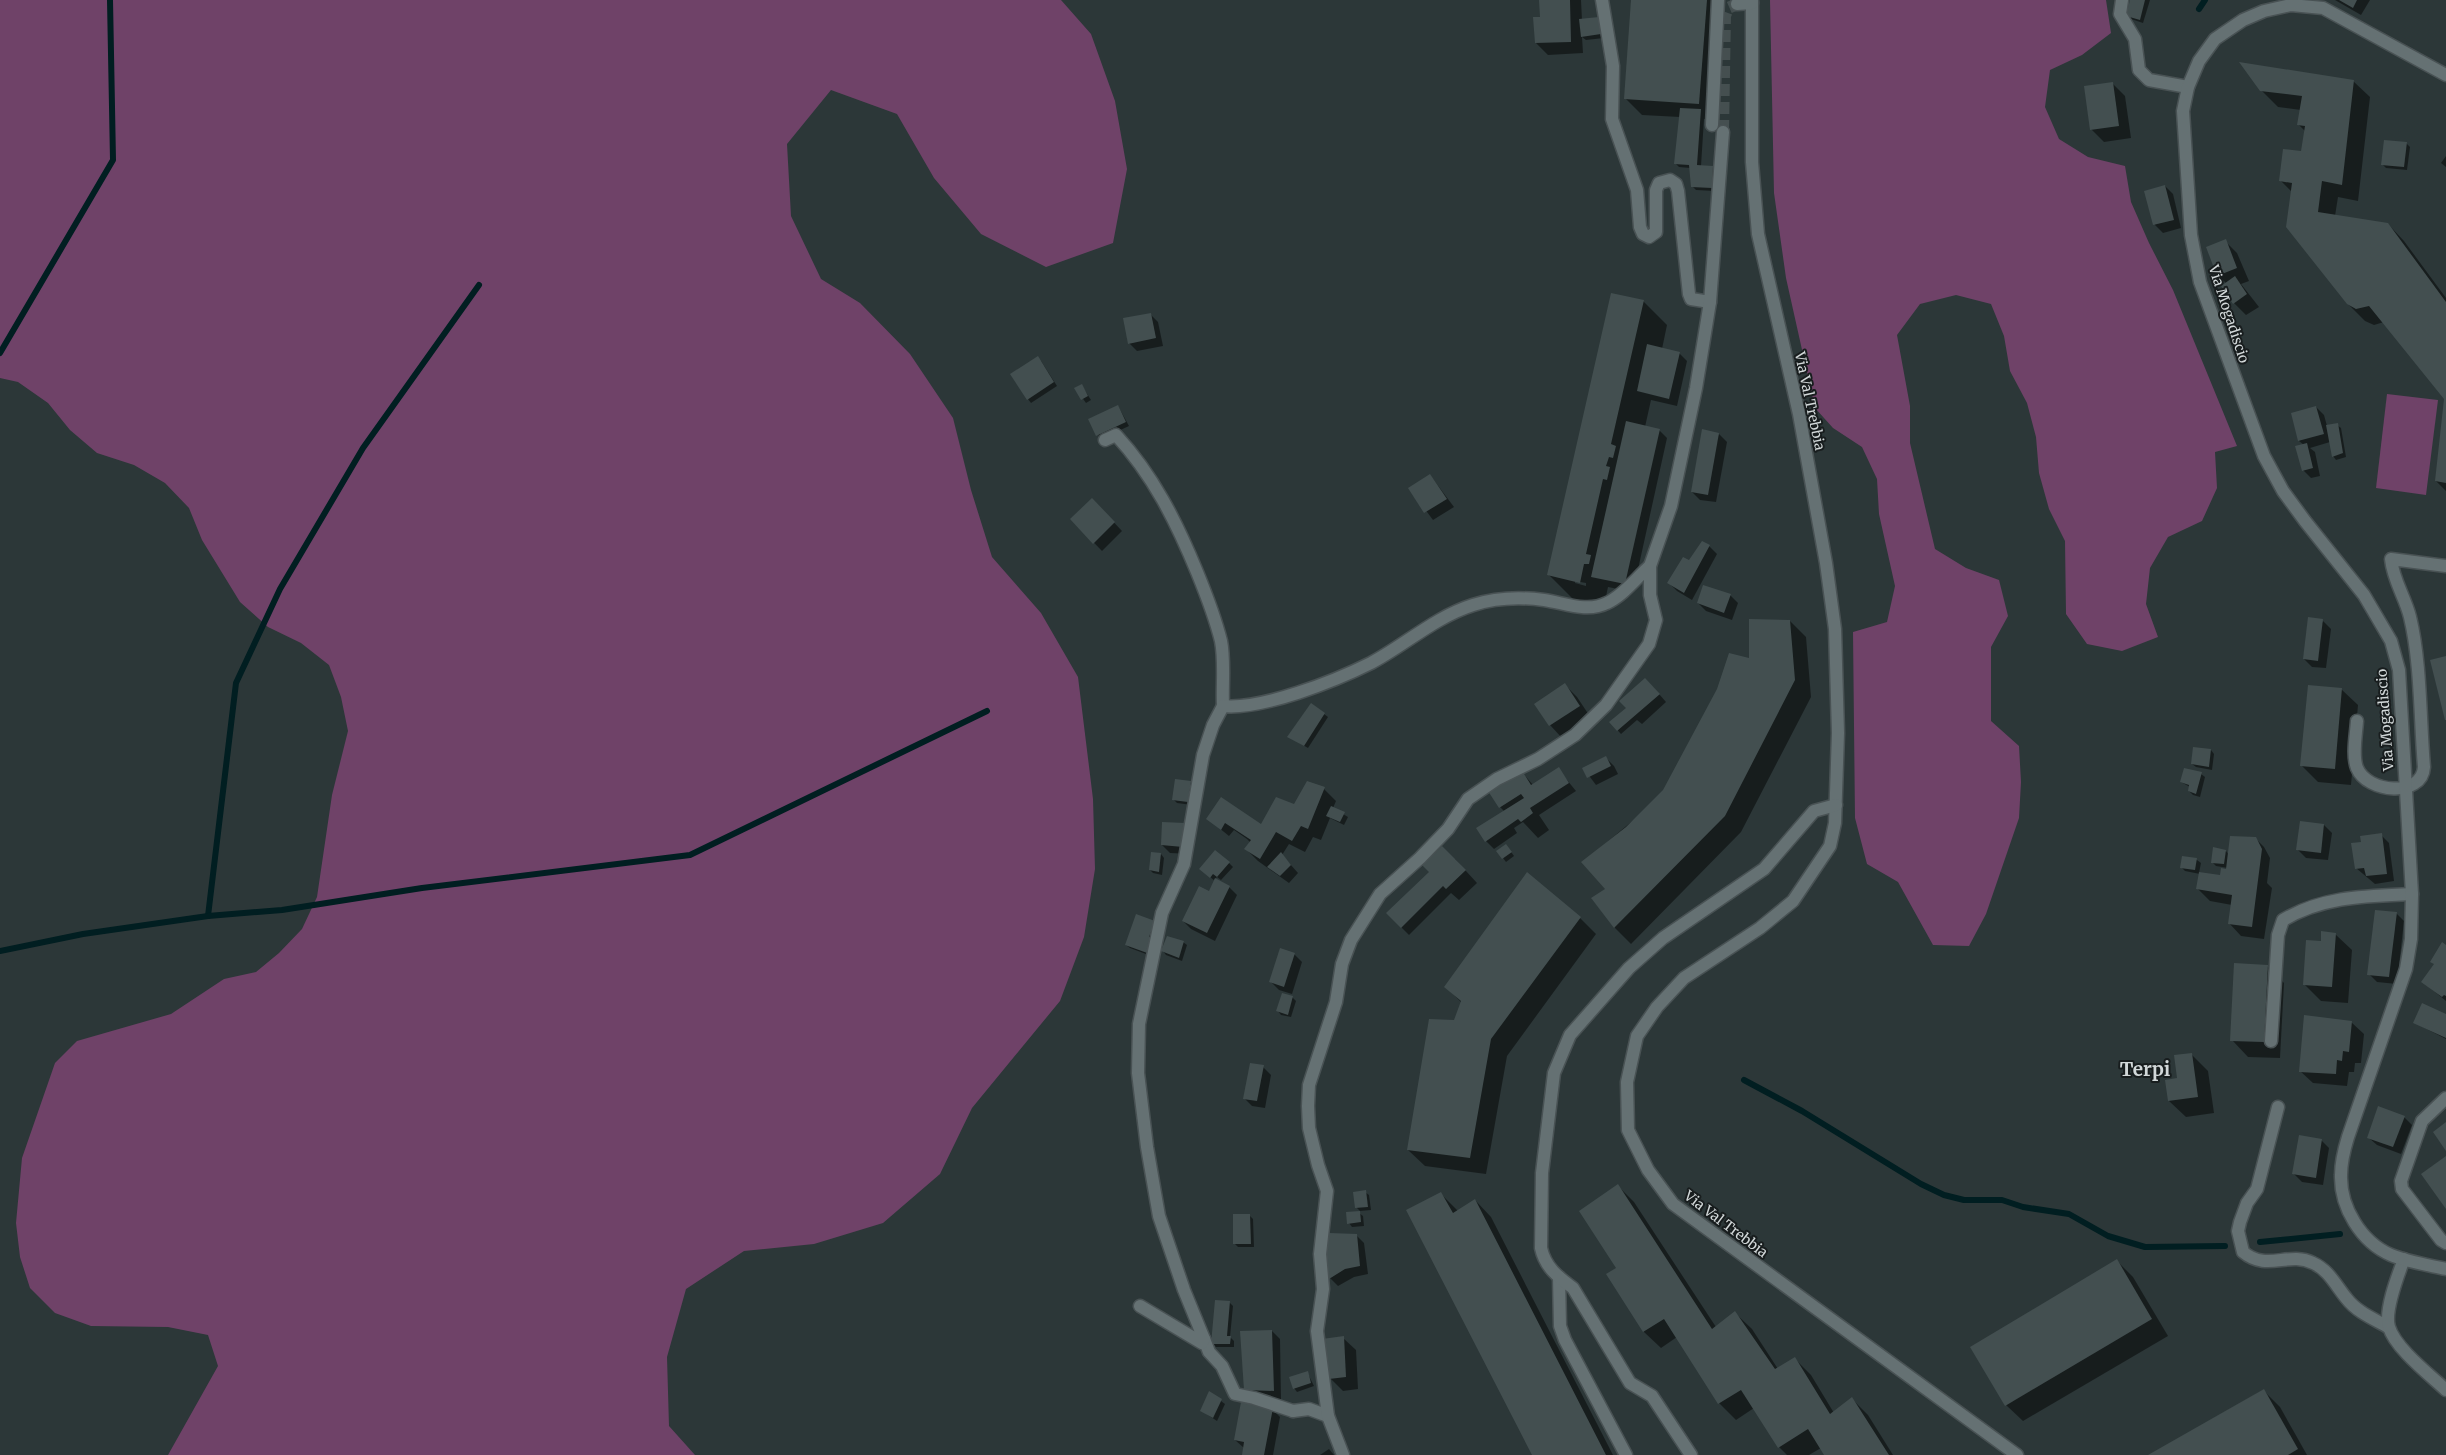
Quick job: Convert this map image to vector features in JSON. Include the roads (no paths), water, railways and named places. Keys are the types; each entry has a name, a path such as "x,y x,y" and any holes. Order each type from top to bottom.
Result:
{"street":[{"path":"1602,0 1613,66 1612,119 1637,190 1640,227 1643,234 1650,237 1654,236 1656,232 1656,190 1658,183 1670,180 1676,184 1689,294 1691,299 1710,302"},
{"path":"1712,125 1718,0"},
{"path":"2122,0 2120,14 2135,39 2139,70 2149,80 2188,87"},
{"name":"Via Val Trebbia","path":"1737,4 1752,2 1752,162 1758,234 1799,414 1834,619 1838,733 1836,805 1830,846 1794,901 1760,928 1684,978 1657,1007 1637,1036 1627,1082 1628,1130 1648,1170 1674,1204 2017,1455"},
{"name":"Via Mogadiscio","path":"2446,75 2324,8 2292,5 2264,11 2243,20 2215,39 2199,61 2188,87 2184,111 2184,151 2191,235 2200,282 2264,456 2283,490 2305,521 2364,596 2391,641 2399,670 2412,894 2411,939 2406,969 2348,1137 2342,1158 2340,1177 2344,1197 2353,1219 2362,1235 2373,1245 2404,1260 2446,1269"},
{"path":"1343,1455 1328,1416 1318,1331 1323,1289 1320,1254 1327,1191 1318,1165 1309,1128 1308,1106 1309,1085 1336,1002 1342,964 1351,940 1380,894 1420,858 1448,829 1468,799 1497,779 1538,759 1575,735 1606,705 1649,644 1656,620 1650,595 1650,566 1671,506 1696,388 1710,302 1723,132"},
{"path":"1105,440 1116,435 1151,477 1176,522 1210,601 1221,643 1223,706 1213,725 1203,755 1184,864 1162,913 1139,1024 1138,1073 1147,1146 1159,1216 1184,1290 1209,1352 1222,1366 1235,1394 1293,1410 1309,1409 1328,1416"},
{"name":"Via Mogadiscio","path":"2405,787 2414,786 2420,781 2424,767 2410,616 2395,578 2390,559 2446,566"},
{"path":"1223,706 1238,708 1302,692 1370,663 1453,613 1480,603 1524,599 1578,607 1599,606 1618,597 1650,566"},
{"path":"2357,721 2356,759 2358,769 2364,779 2384,787 2405,787"},
{"path":"1691,1455 1652,1396 1630,1383 1573,1288 1559,1277 1544,1259 1541,1248 1542,1173 1554,1073 1570,1035 1629,968 1663,938 1764,869 1814,811 1836,805"},
{"path":"2271,1041 2278,935 2283,920 2308,906 2340,899 2412,894"},
{"path":"2446,1098 2422,1121 2401,1181 2402,1189 2441,1240 2446,1243"},
{"path":"2278,1108 2257,1189 2247,1203 2240,1222 2238,1231 2243,1252 2259,1262 2292,1259 2312,1262 2328,1273 2347,1300 2357,1309 2388,1327 2398,1343 2446,1390"},
{"path":"2388,1327 2389,1310 2404,1260"},
{"path":"1559,1277 1560,1326 1626,1455"},
{"path":"1140,1306 1196,1341 1202,1343 1204,1339"}],"waterway":[{"path":"0,353 113,160 110,0"},
{"path":"2199,9 2205,0"},
{"path":"208,916 236,683 280,589 363,448 479,285"},
{"path":"0,951 83,934 208,916 282,910 422,888 690,855 987,711"},
{"path":"1744,1080 1802,1111 1921,1184 1944,1195 1964,1200 2002,1200 2023,1207 2069,1214 2108,1236 2145,1247 2225,1246"},
{"path":"2260,1242 2340,1234"}],"tunnel":[{"path":"1723,132 1725,16 1728,8 1737,4"}],"district":[{"name":"Terpi","path":"2145,1069"}]}
